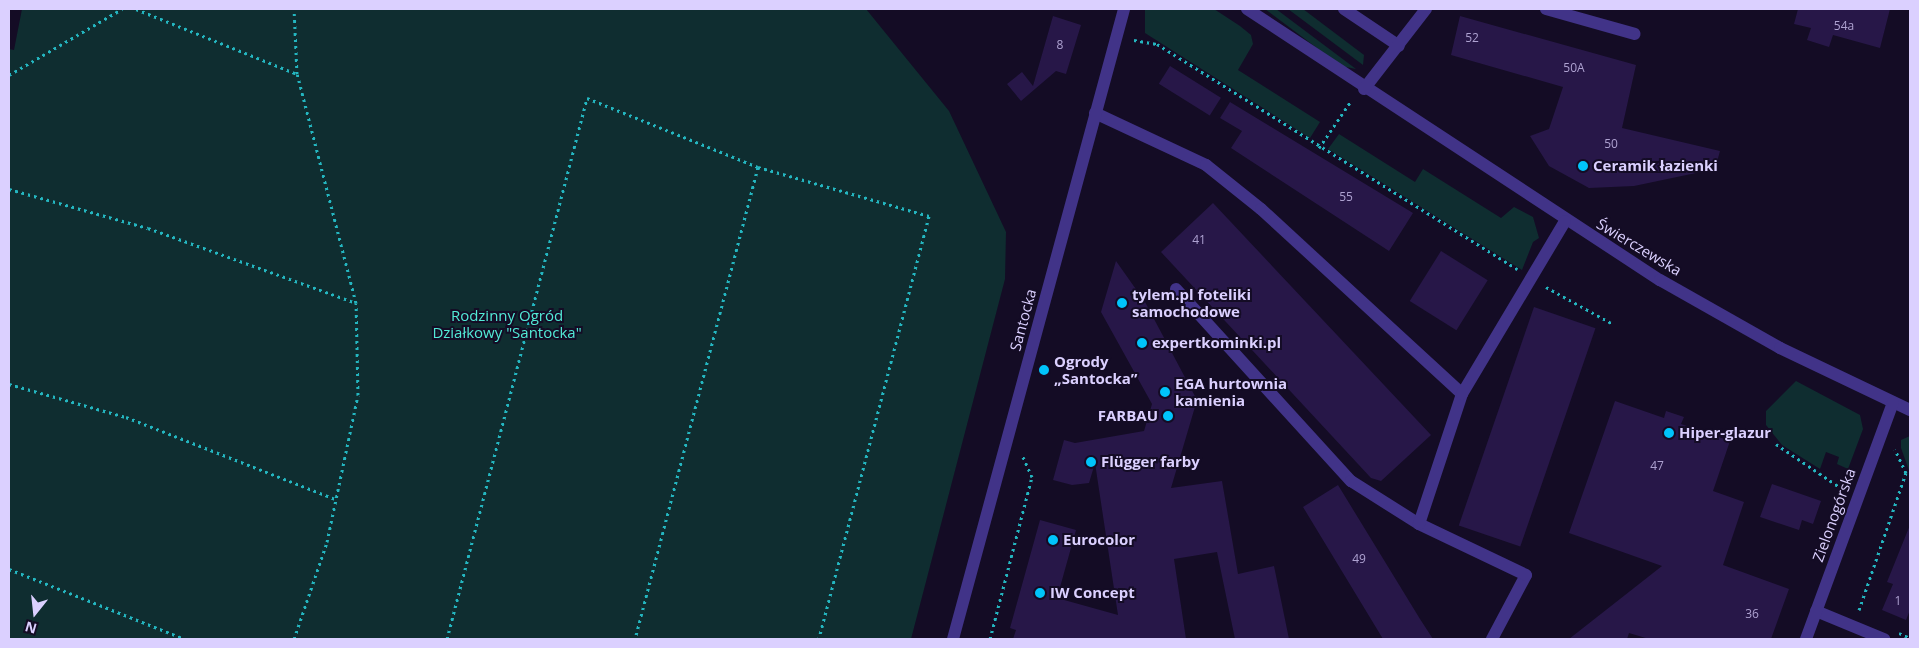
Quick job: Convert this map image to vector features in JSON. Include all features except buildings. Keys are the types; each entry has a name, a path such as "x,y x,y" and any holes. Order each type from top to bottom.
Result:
{"street":[{"name":"Santocka","path":"953,639 1124,9"},
{"name":"Świerczewska","path":"1247,9 1362,88 1565,220 1733,322 1910,410"},
{"path":"1344,9 1399,46"},
{"path":"1362,88 1399,46 1426,9"},
{"path":"1546,9 1635,34"},
{"path":"1095,113 1206,165 1260,208 1462,394"},
{"path":"1419,524 1462,394 1565,220"},
{"path":"1176,289 1351,481 1419,524 1526,575 1492,639"},
{"name":"Zielonogórska","path":"1806,639 1893,402"},
{"path":"1816,611 1884,639"}],"path":[{"path":"9,75 122,9"},
{"path":"136,9 297,74"},
{"path":"294,9 297,74 356,303 358,395 327,542 294,639"},
{"path":"1133,48 1136,33"},
{"path":"1128,39 1157,44 1319,148 1532,278 1613,324"},
{"path":"1319,148 1362,88"},
{"path":"447,639 587,98 758,168 929,216 820,639"},
{"path":"635,639 758,168"},
{"path":"9,189 148,228 356,303"},
{"path":"9,384 126,417 335,499"},
{"path":"1853,626 1906,473 1895,448 1878,442"},
{"path":"1776,444 1845,491 1848,482"},
{"path":"990,639 1032,478 1022,454 1024,447"},
{"path":"9,569 185,639"}],"green space":[{"name":"Rodzinny Ogród Działkowy \"Santocka\"","path":"22,9 866,9 949,111 1006,232 1005,279 911,639 9,639 9,49 14,50"},
{"path":"1145,9 1214,9 1240,26 1251,35 1253,44 1238,70 1320,122 1310,138 1145,33"},
{"path":"1265,9 1276,9 1356,69 1341,66"},
{"path":"1288,9 1303,9 1364,55 1363,65"},
{"path":"1339,134 1415,182 1423,169 1501,218 1514,207 1533,217 1539,238 1533,242 1522,270 1328,149"},
{"path":"1796,381 1860,415 1863,429 1848,469 1837,464 1839,457 1826,452 1820,469 1782,445 1766,425 1766,411"},
{"path":"1910,436 1910,473 1901,448 1901,440"}],"place":[{"name":"Ceramik łazienki","path":"1583,166"},
{"name":"tylem.pl foteliki samochodowe","path":"1122,303"},
{"name":"expertkominki.pl","path":"1142,343"},
{"name":"Ogrody „Santocka”","path":"1044,370"},
{"name":"EGA hurtownia kamienia","path":"1165,392"},
{"name":"FARBAU","path":"1168,416"},
{"name":"Hiper-glazur","path":"1669,433"},
{"name":"Flügger farby","path":"1091,462"},
{"name":"Eurocolor","path":"1053,540"},
{"name":"IW Concept","path":"1040,593"}]}
